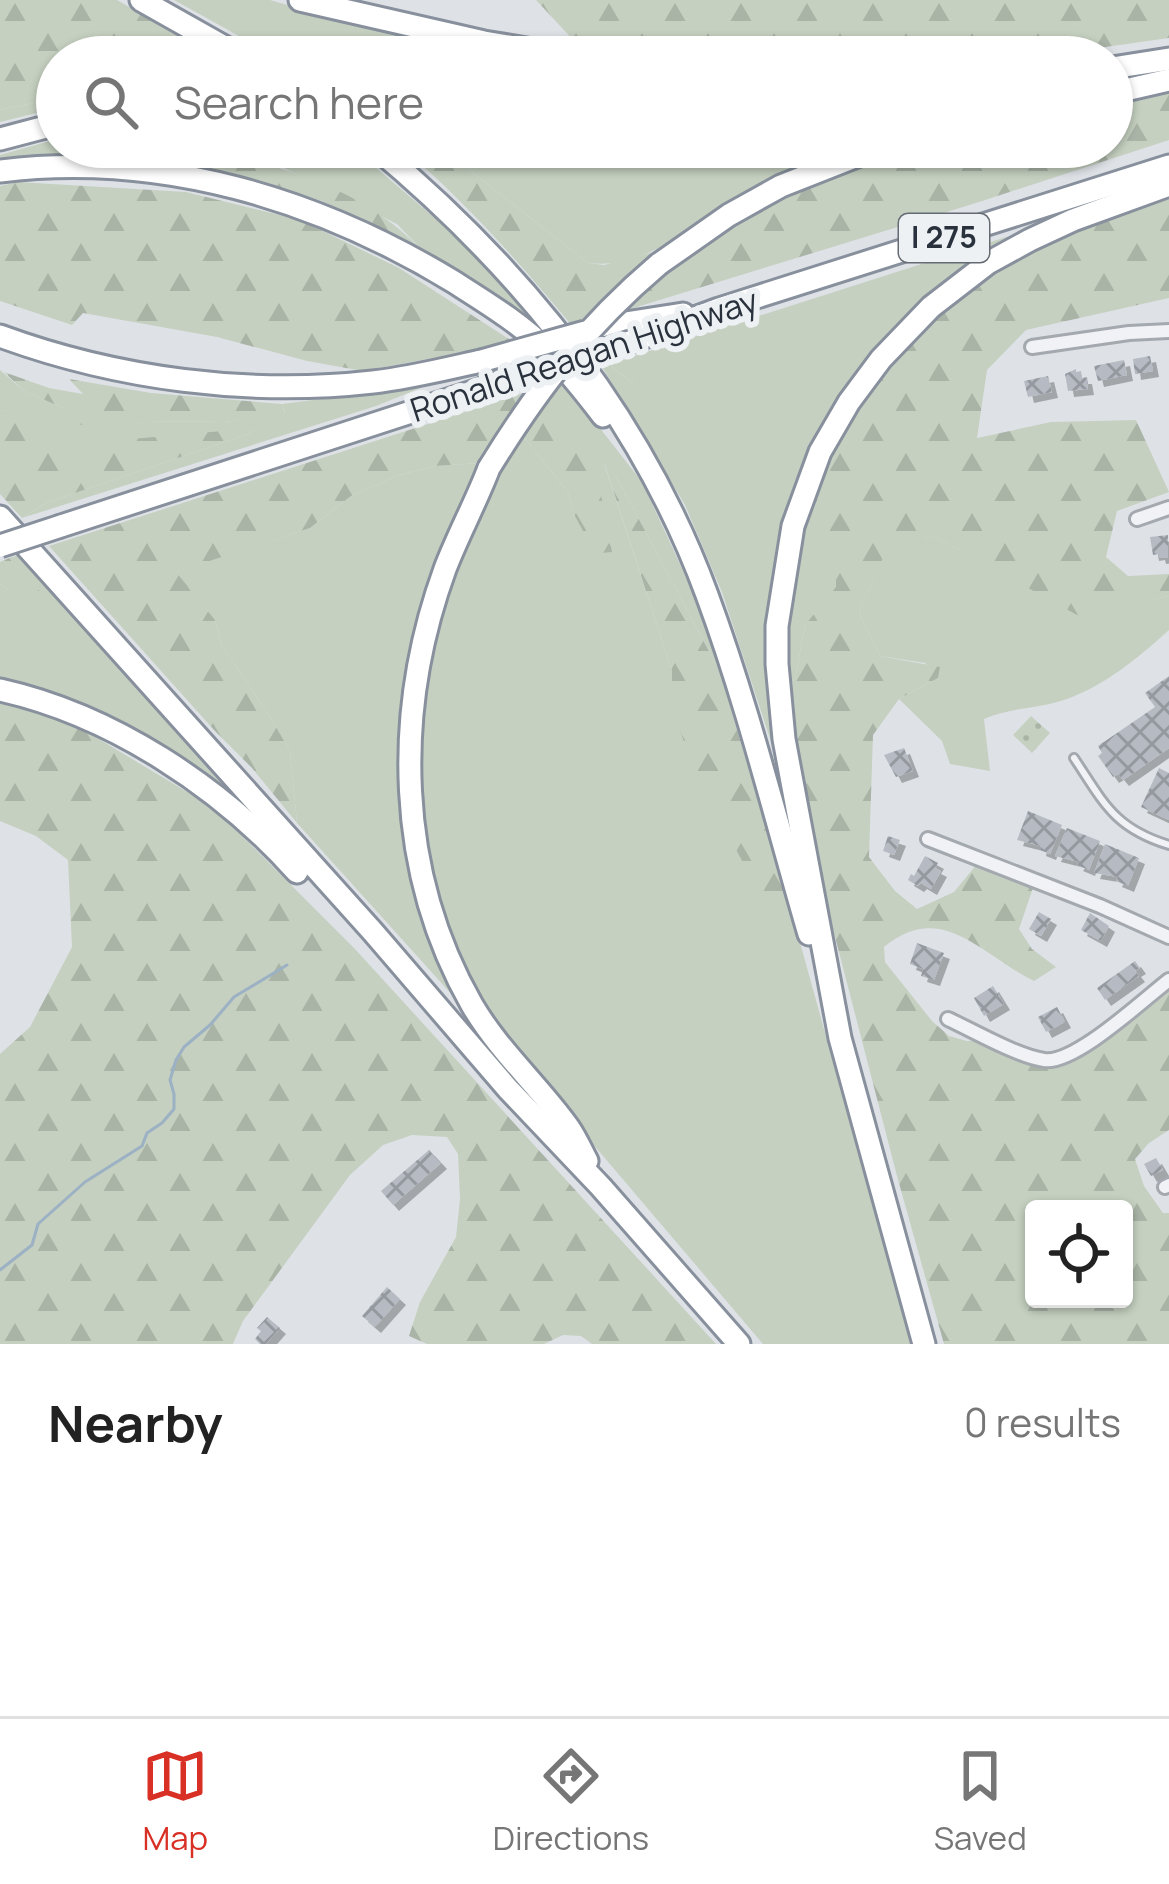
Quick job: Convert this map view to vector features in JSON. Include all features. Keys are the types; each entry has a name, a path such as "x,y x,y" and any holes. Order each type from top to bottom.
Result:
{"highway":[{"path":"141,0 205,36"},
{"path":"300,0 458,36"},
{"path":"1133,65 1169,59"},
{"path":"1133,88 1169,80"},
{"path":"0,139 36,130"},
{"name":"Ronald Reagan Highway","path":"0,546 1169,166"},
{"path":"0,171 46,168"},
{"path":"80,168 169,173 261,193 406,252 491,305 549,351 650,472"},
{"path":"398,168 476,239 546,315 585,366 650,472 706,591 775,808 924,1344"},
{"path":"602,1187 569,1129 514,1065 472,1004 430,906 410,816 409,736 421,653 444,571 489,468 536,394 580,339 659,264 715,224 823,168"},
{"path":"840,1039 789,770 777,664 782,582 793,526 813,470 849,402 881,358 965,279 1073,220 1169,185"},
{"path":"0,336 146,375 262,386 372,382 482,361 632,320 719,309"},
{"path":"0,517 739,1344"},
{"path":"0,690 91,722 166,762 253,827 341,917 397,960"}],"street":[{"path":"1032,347 1169,331"},
{"path":"1136,519 1169,508"},
{"path":"928,839 1100,905 1169,937"},
{"path":"948,1019 1045,1060 1063,1058 1086,1046 1169,980"}],"lane":[{"path":"1074,758 1113,816 1169,844"}],"green space":[{"path":"0,0 117,0 180,36 36,36 36,102 0,110"},
{"path":"174,0 270,0 408,36 239,36"},
{"path":"536,0 1169,0 1169,38 1133,43 1133,36 569,36"},
{"path":"1169,90 1169,140 1133,152 1133,98"},
{"path":"36,102 36,113 0,122 0,110"},
{"path":"36,145 36,159 0,162 0,155"},
{"path":"220,168 278,168 316,181 372,209 421,249 322,201"},
{"path":"284,168 376,168 479,256 547,334 539,335 511,310 421,249 397,224"},
{"path":"424,168 467,168 588,263 604,265 654,252 583,325 573,327"},
{"path":"467,168 798,168 748,191 653,251 633,259 588,263"},
{"path":"841,168 1083,168 614,314 719,228"},
{"path":"18,182 186,192 300,220 399,268 515,343 363,371 217,337 83,313 72,325 0,301 0,186"},
{"path":"1169,193 1169,298 1026,330 987,370 977,438 1051,422 1136,420 1169,492 1117,511 1106,557 1128,576 1169,574 1169,596 1077,615 936,537 891,540 859,613 880,656 940,667 938,678 899,699 873,735 869,857 895,891 917,909 954,892 977,864 1034,885 1019,929 1032,949 1056,967 1034,981 943,930 924,928 884,947 885,962 949,1036 984,1040 1034,1063 1075,1057 1169,991 1169,1130 1135,1159 1144,1186 1163,1213 1169,1213 1169,1344 944,1344 833,929 799,775 788,699 805,625 836,587 836,563 817,539 813,492 832,450 887,363 930,317 991,270"},
{"path":"1028,230 963,268 916,307 860,372 785,523 770,598 770,684 781,772 722,592 685,505 602,367 609,365 634,384 660,363 646,352"},
{"path":"646,352 660,362 659,380 652,392 609,365"},
{"path":"0,370 24,391 127,427 144,421 225,422 285,413 282,404 428,385 376,406 22,518 46,503 255,429 76,445 22,412 0,410"},
{"path":"4,372 83,394 69,379 151,393 282,404 285,414 225,422 144,421 127,428 71,424 63,408 24,391"},
{"path":"559,382 642,482 692,590 720,672 616,476 604,463 672,671 672,709 774,920 793,917 911,1344 763,1344 529,1069 474,991 433,890 423,845 418,740 434,627 458,552 519,431 568,492 575,516 545,395"},
{"path":"527,392 480,463 435,466 399,475 351,496 310,528 176,572 215,620 222,646 290,751 297,823 49,546"},
{"path":"545,395 579,426 593,454 612,552 600,553 588,540 568,492 519,431"},
{"path":"0,410 22,411 76,444 256,428 46,503 22,518 0,494"},
{"path":"603,459 720,672 793,917 774,921 696,774 672,709 672,671"},
{"path":"480,463 429,588 400,728 411,877 431,940 473,1018 297,823 290,751 222,646 215,620 175,572 310,528 351,496 399,475 435,466"},
{"path":"813,492 836,563 836,588 805,625 788,699 786,626 796,552"},
{"path":"936,537 1077,614 1169,596 1169,630 1121,669 1081,693 984,719 990,771 950,764 942,741 899,699 938,678 925,663 880,656 859,613 891,539"},
{"path":"19,555 249,813 80,707 0,679 0,584 62,628 67,622 9,558"},
{"path":"9,558 68,622 62,629 0,584 0,562"},
{"path":"0,701 77,726 214,808 355,949 716,1344 592,1344 581,1336 563,1335 544,1344 427,1344 409,1336 420,1302 456,1237 460,1199 458,1154 447,1137 412,1135 383,1145 350,1175 243,1321 233,1344 0,1344 0,1054 30,1027 72,947 68,860 36,836 0,821"},
{"path":"1031,716 1050,733 1032,753 1013,735"}],"building":[{"path":"1150,356 1153,371 1135,374 1133,359"},
{"path":"1124,360 1127,375 1098,381 1094,366"},
{"path":"1076,369 1086,378 1088,389 1068,391 1065,374"},
{"path":"1048,376 1052,392 1028,397 1024,381"},
{"path":"1168,535 1168,557 1153,555 1150,537"},
{"path":"1169,676 1169,748 1123,780 1118,774 1113,777 1098,756 1102,753 1098,746 1155,707 1145,693"},
{"path":"904,748 913,771 896,777 884,755"},
{"path":"1159,768 1169,773 1169,820 1141,807"},
{"path":"1028,811 1062,825 1050,854 1040,850 1041,846 1017,840"},
{"path":"1067,828 1100,841 1089,870 1055,856"},
{"path":"888,836 900,840 894,855 883,851"},
{"path":"1105,844 1139,858 1128,886 1116,881 1118,877 1094,873"},
{"path":"925,856 938,863 935,868 941,871 931,889 908,880"},
{"path":"1039,912 1051,919 1041,936 1029,929"},
{"path":"1090,913 1109,926 1101,941 1081,930"},
{"path":"917,943 944,953 934,980 921,976 923,969 910,964"},
{"path":"1135,961 1139,976 1105,1000 1097,988"},
{"path":"993,986 1004,1004 984,1016 974,998"},
{"path":"1057,1007 1065,1022 1046,1032 1038,1017"},
{"path":"429,1150 441,1163 393,1205 381,1191"},
{"path":"1156,1158 1163,1170 1151,1176 1144,1164"},
{"path":"387,1287 400,1299 375,1327 362,1316"},
{"path":"267,1317 280,1328 266,1344 260,1344 255,1339 261,1331 257,1328"}],"waterway":[{"path":"0,1270 32,1245 38,1224 85,1182 142,1146 147,1133 174,1109 170,1080 184,1047 234,997 287,965"}]}
